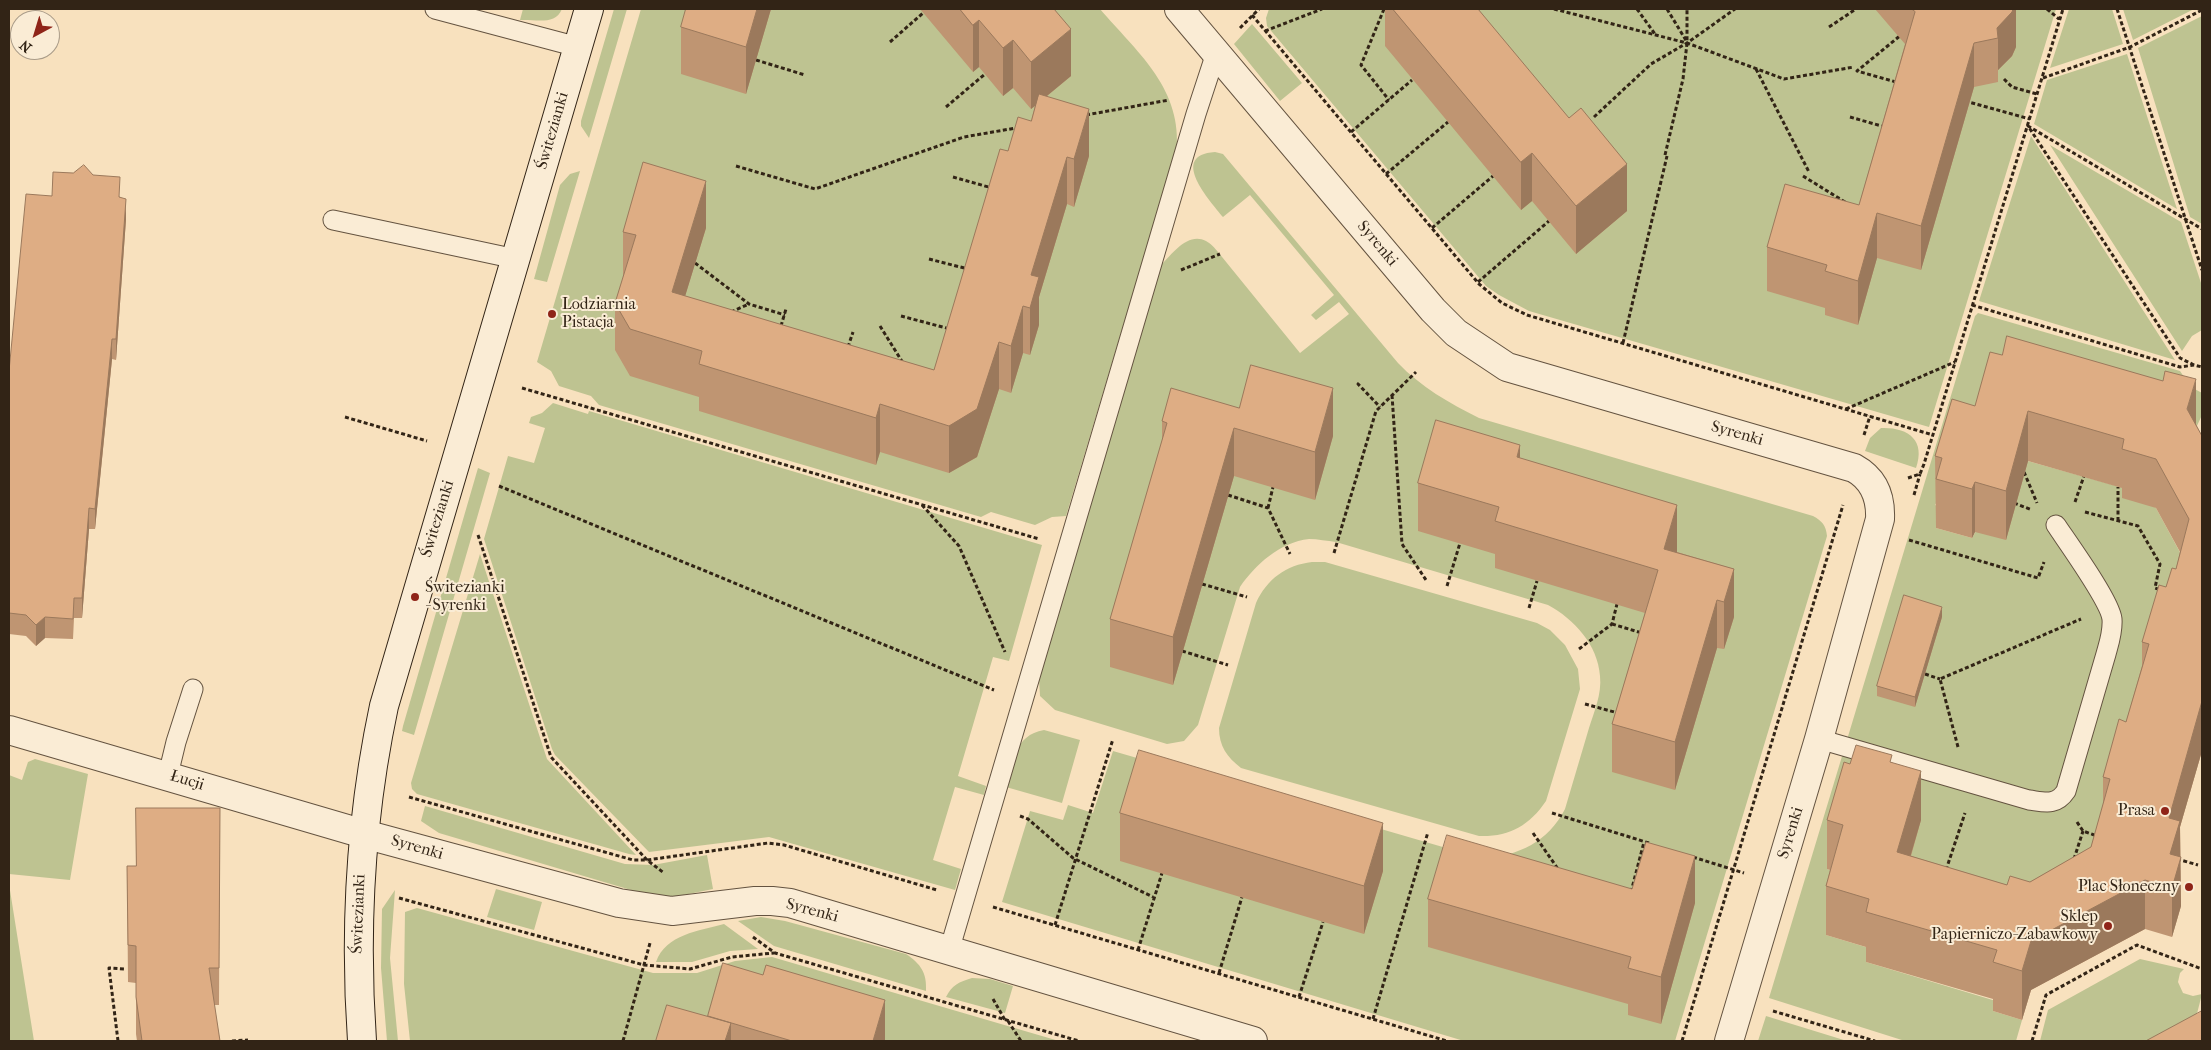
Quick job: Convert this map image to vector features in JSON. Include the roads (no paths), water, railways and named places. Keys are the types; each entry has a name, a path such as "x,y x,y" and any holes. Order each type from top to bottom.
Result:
{"street":[{"name":"Świtezianki","path":"362,1041 357,939 364,834 376,746 384,706 589,9"},
{"name":"Syrenki","path":"1186,11 1216,53 1432,310 1456,333 1507,367 1854,468 1866,474 1876,491 1881,504 1880,519 1819,740 1729,1041"},
{"name":"Łucji","path":"9,730 168,775 364,834"},
{"name":"Syrenki","path":"364,834 619,903 657,910 685,911 772,901 790,904 1253,1041"}],"lane":[{"path":"435,9 578,47"},
{"path":"949,951 1196,114 1216,53"},
{"path":"333,220 516,259"},
{"path":"1819,740 2029,800 2051,803 2060,799 2066,790 2112,634 2112,618 2108,608 2056,525"},
{"path":"168,775 176,742 193,689"}],"place":[{"name":"Lodziarnia Pistacja","path":"552,314"},
{"name":"Świtezianki - Syrenki","path":"415,597"},
{"name":"Prasa","path":"2165,811"},
{"name":"Plac Słoneczny","path":"2189,887"},
{"name":"Sklep Papierniczo-Zabawkowy","path":"2108,926"}]}
